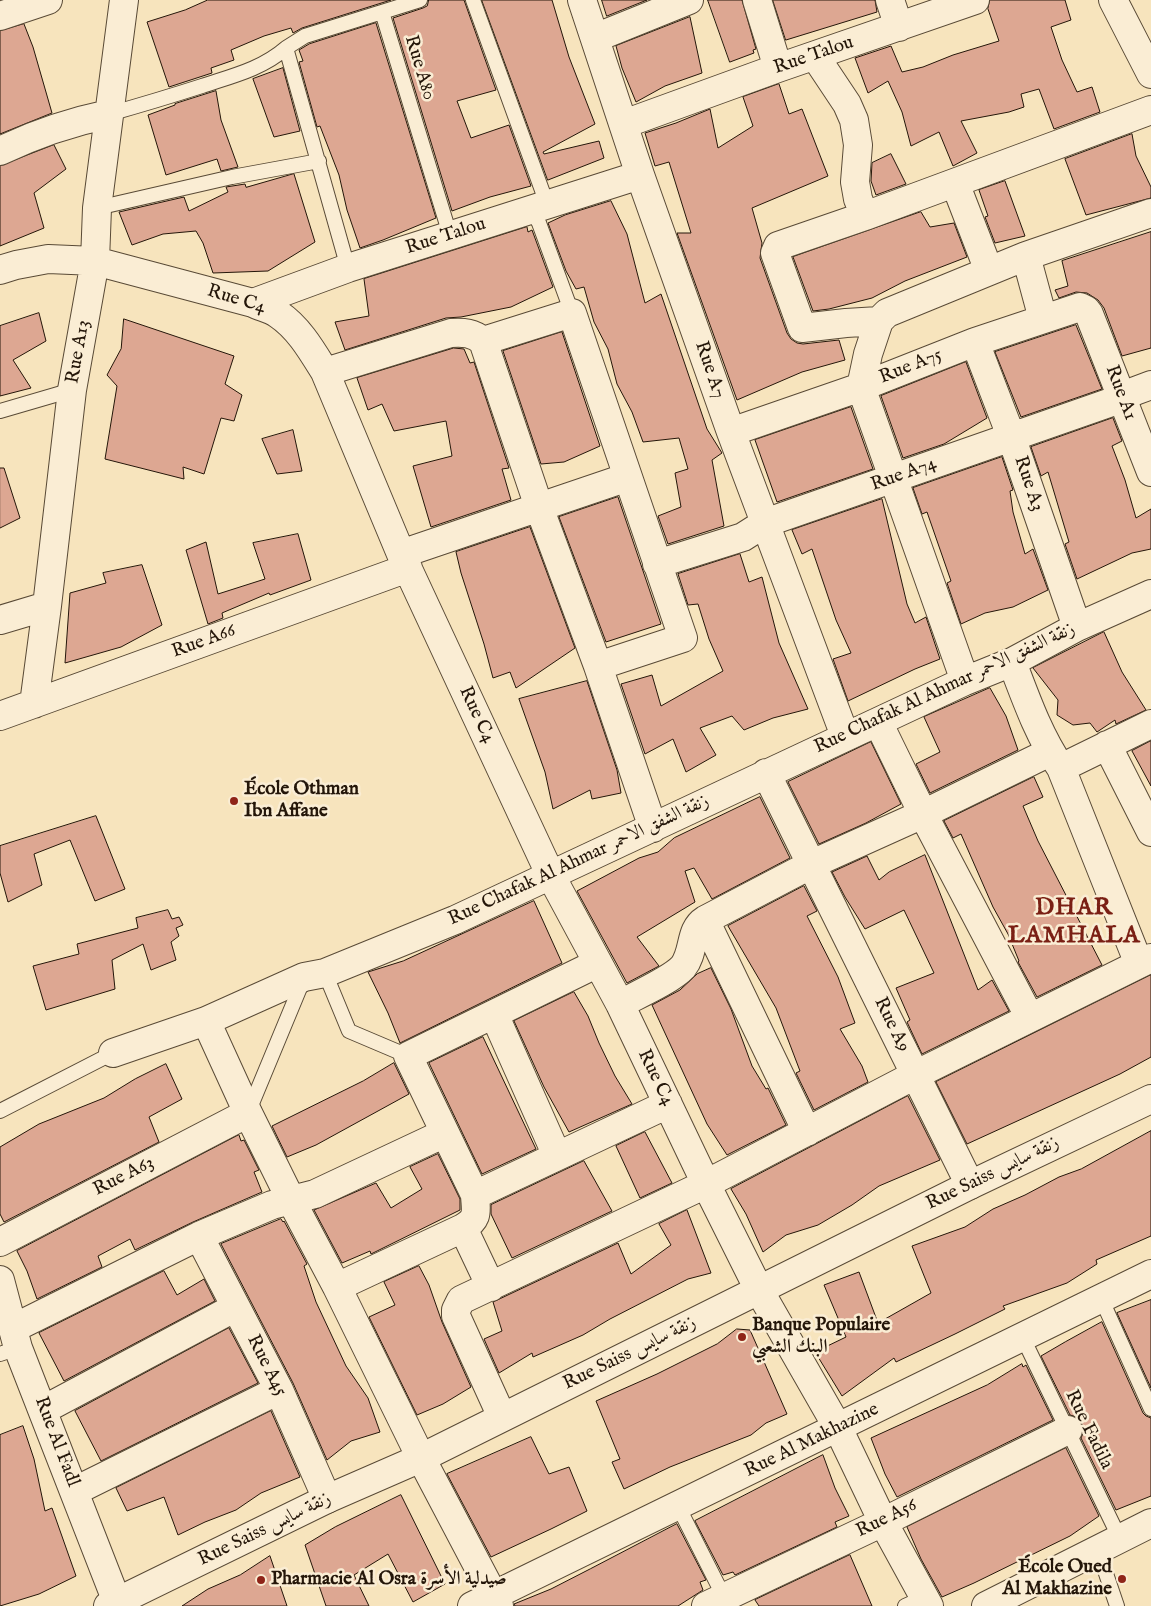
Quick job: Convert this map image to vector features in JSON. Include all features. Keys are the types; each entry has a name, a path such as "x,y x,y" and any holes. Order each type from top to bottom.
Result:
{"street":[{"path":"0,16 48,0"},
{"name":"Rue A13","path":"34,704 72,390 96,261 97,208 124,0"},
{"name":"Rue A7","path":"582,0 640,175 731,432 844,736"},
{"path":"595,38 689,0"},
{"path":"757,0 778,68"},
{"path":"890,0 899,27"},
{"name":"Rue Talou","path":"624,124 778,68 975,0"},
{"path":"1113,0 1151,74"},
{"path":"815,56 847,104 854,120 858,145 855,182 858,199 865,216"},
{"path":"879,321 802,328 775,253 778,246 865,216 1151,110"},
{"path":"0,151 21,140 68,124 109,114"},
{"name":"Rue Talou","path":"253,303 348,268 640,175"},
{"path":"955,183 989,270"},
{"path":"965,680 861,387 868,354 879,321 887,313 902,306 989,270 1151,213"},
{"path":"1026,256 1043,319"},
{"name":"Rue C4","path":"0,270 48,259 96,261 253,303 278,314 293,327 308,345 325,372 405,561 550,874 620,1004 706,1184 760,1290 838,1428 920,1603"},
{"name":"Rue A75","path":"731,432 861,387 974,342 1043,319 1080,307 1089,314"},
{"path":"483,341 572,313 683,638 598,666"},
{"name":"Rue A1","path":"1089,314 1151,472"},
{"path":"325,372 451,333 464,332 475,334 483,341 539,507 598,666 653,828"},
{"name":"Rue A3","path":"974,342 1012,436 1078,627"},
{"name":"Rue A74","path":"657,564 743,537 765,524 1123,398 1151,385"},
{"name":"Rue A66","path":"0,716 405,561 539,507 628,477"},
{"name":"Rue Chafak Al Ahmar زنقة الشفق الاحمر","path":"113,1053 206,1021 314,975 455,920 844,736 878,722 965,680 1012,662 1078,627 1151,594"},
{"path":"0,620 47,606"},
{"path":"502,1417 456,1316 456,1310 461,1300 706,1184 915,1075 1145,961 1056,760 1028,705 1012,662"},
{"path":"878,722 1030,1018"},
{"path":"620,1004 677,973 689,958 698,924 705,920 812,864 924,814 1056,760 1108,745 1151,724"},
{"path":"1108,745 1151,832"},
{"name":"Rue A9","path":"766,773 970,1185"},
{"path":"705,920 807,1132"},
{"path":"337,1287 463,1228 472,1222 476,1216 475,1195 408,1056 598,963"},
{"path":"494,1014 557,1156"},
{"path":"206,1021 248,1113 337,1287 421,1458 488,1603"},
{"name":"Rue Saiss زنقة سايس","path":"113,1604 327,1499 421,1458 970,1185 1151,1099"},
{"path":"475,1195 668,1104"},
{"name":"Rue A63","path":"0,1242 248,1113"},
{"path":"11,1343 199,1236 272,1205 315,1194 445,1133"},
{"path":"463,1228 491,1286"},
{"name":"Rue A45","path":"199,1236 280,1390 327,1499"},
{"name":"Rue Al Makhazine","path":"488,1603 577,1554 1151,1274"},
{"name":"Rue Al Fadl","path":"0,1280 11,1343 43,1410 75,1491 113,1604"},
{"path":"43,1410 236,1307"},
{"path":"75,1491 280,1390"},
{"name":"Rue A56","path":"720,1603 1068,1430"},
{"path":"986,1606 1151,1523"}],"lane":[{"path":"109,114 148,104 241,73 264,64 305,36 420,0"},
{"path":"473,0 539,206 539,223 572,313"},
{"name":"Rue A80","path":"382,12 450,235"},
{"path":"286,48 348,268"},
{"path":"97,208 232,177 319,160"},
{"path":"0,411 72,390"},
{"path":"314,975 349,1031 408,1056"},
{"path":"248,1113 314,975"},
{"name":"Rue Chafak Al Ahmar زنقة الشفق الاحمر","path":"0,1111 113,1053"},
{"path":"1101,1298 1151,1409"},
{"name":"Rue Fadila","path":"1023,1338 1068,1430 1109,1544 1117,1606"},
{"path":"678,1506 720,1603"}],"building":[{"path":"208,0 391,0 302,28 293,33 291,28 264,36 231,50 234,60 211,68 212,73 169,87 147,22 185,10"},
{"path":"429,0 464,0 496,90 457,101 471,138 509,125 531,186 490,197 452,211 393,18 427,6"},
{"path":"482,0 552,0 569,57 595,124 543,152 544,154 599,141 604,158 548,180"},
{"path":"602,0 647,0 607,16"},
{"path":"708,0 742,0 756,49 753,50 754,53 730,62"},
{"path":"773,0 875,0 877,12 786,40"},
{"path":"990,0 1065,0 1071,20 1051,27 1062,60 1077,92 1092,87 1100,112 1054,129 1039,89 1021,94 1024,107 1009,112 961,121 977,153 953,166 939,132 911,146 902,112 888,81 868,93 855,58 891,46 902,72 923,67 953,55 999,41 988,9"},
{"path":"690,17 702,73 665,86 636,102 622,68 616,46"},
{"path":"376,23 436,218 360,248 347,210 339,175 320,126 317,127 299,62 303,61 299,50 309,44"},
{"path":"24,24 33,47 52,113 0,134 0,31"},
{"path":"283,68 300,131 274,137 253,79"},
{"path":"779,84 789,114 802,109 828,176 752,208 762,243 760,258 787,333 791,339 803,344 839,340 845,360 802,372 737,400 677,233 691,233 669,162 655,166 645,133 710,109 718,148 753,126 743,97"},
{"path":"216,91 221,120 238,167 221,171 217,159 166,175 148,115"},
{"path":"1132,134 1136,156 1151,187 1151,198 1086,215 1065,159"},
{"path":"54,145 66,169 34,193 44,228 0,246 0,166"},
{"path":"891,154 906,184 876,195 871,181 872,163"},
{"path":"294,174 315,242 268,271 213,273 203,243 196,231 163,234 132,245 119,212 184,197 189,211 228,192 226,187 245,184 246,187"},
{"path":"1005,181 1025,236 995,243 985,217 988,216 979,190"},
{"path":"611,201 627,234 645,303 661,294 707,429 722,453 712,460 724,526 668,544 658,516 681,507 675,473 688,469 679,438 643,442 632,412 617,384 608,349 594,322 584,287 576,289 566,271 548,223 565,215"},
{"path":"921,212 930,227 954,223 967,257 905,281 872,298 813,311 793,257"},
{"path":"527,227 528,232 532,230 553,287 511,307 461,317 446,318 345,350 335,322 369,316 364,279"},
{"path":"1151,232 1151,348 1122,356 1104,308 1098,300 1087,293 1076,292 1059,298 1055,290 1068,286 1062,261"},
{"path":"39,313 46,341 13,360 31,388 0,396 0,326"},
{"path":"124,319 234,356 225,384 242,395 234,421 221,418 204,474 183,467 184,479 105,459 117,386 107,375 121,349"},
{"path":"1076,325 1102,389 1021,417 995,352"},
{"path":"562,332 600,446 564,462 541,464 503,351"},
{"path":"454,348 464,349 470,363 474,362 509,468 502,469 511,500 431,527 413,466 452,456 446,421 394,431 382,404 368,410 357,378"},
{"path":"966,362 987,418 944,444 903,458 881,396"},
{"path":"851,407 873,469 777,502 755,440"},
{"path":"1113,418 1122,441 1112,446 1125,480 1136,518 1151,509 1151,549 1132,553 1077,579 1065,544 1069,542 1048,472 1041,476 1031,447"},
{"path":"293,430 302,471 277,474 262,439"},
{"path":"1002,457 1013,490 1010,491 1013,512 1025,554 1033,549 1048,590 1013,607 985,613 961,624 947,583 951,581 927,512 922,514 913,488"},
{"path":"0,468 4,468 20,518 0,528"},
{"path":"618,497 661,624 606,642 559,517"},
{"path":"882,499 907,604 915,623 926,617 940,659 848,701 833,659 851,653 836,620 812,549 802,554 792,530"},
{"path":"530,527 575,648 516,688 510,672 493,678 456,552"},
{"path":"298,534 311,580 270,595 269,593 222,613 223,618 208,624 186,550 206,542 218,594 265,579 253,543"},
{"path":"740,554 749,582 762,577 779,643 808,709 773,718 744,730 732,716 700,728 716,755 686,772 673,739 645,754 621,684 652,675 661,706 723,671 709,639 698,604 688,605 678,574"},
{"path":"142,565 162,625 121,647 65,663 70,593 106,583 103,573"},
{"path":"1104,632 1122,672 1146,710 1116,724 1115,720 1097,732 1090,723 1073,725 1057,715 1058,700 1033,668"},
{"path":"587,681 617,770 621,793 592,799 590,790 553,809 545,772 519,699"},
{"path":"990,688 1006,716 1018,750 930,793 916,764 940,752 924,717"},
{"path":"1151,741 1151,786 1132,751"},
{"path":"871,742 901,804 866,823 819,844 788,782"},
{"path":"1034,777 1043,797 1023,806 1038,841 1102,965 1037,997 1018,962 1008,934 993,907 961,834 953,838 944,821"},
{"path":"760,797 790,858 712,899 694,868 685,871 695,902 637,937 659,966 627,983 577,891 639,858 658,852 674,838"},
{"path":"96,816 125,889 95,901 70,840 34,854 42,885 8,902 0,873 0,846"},
{"path":"925,855 978,990 992,980 1009,1011 922,1054 907,1022 910,1020 896,988 934,973 904,910 865,929 832,872 867,856 879,880 889,872"},
{"path":"804,886 817,911 807,916 838,977 855,1023 840,1029 862,1066 868,1082 814,1110 796,1073 800,1071 776,1008 728,926"},
{"path":"534,901 562,963 400,1043 368,972 403,961"},
{"path":"168,910 172,919 179,917 183,925 176,928 179,936 171,942 176,960 151,970 143,944 112,960 115,989 46,1010 33,966 79,954 77,944 138,928 136,918"},
{"path":"711,968 731,1009 752,1066 766,1089 768,1088 786,1125 727,1155 707,1124 652,1005 680,990 697,974"},
{"path":"1151,975 1151,1057 1120,1074 967,1144 936,1082"},
{"path":"574,992 588,1016 615,1076 632,1104 569,1132 544,1087 514,1021"},
{"path":"483,1037 536,1149 482,1174 429,1063"},
{"path":"394,1063 409,1094 316,1145 287,1157 272,1126 363,1081"},
{"path":"166,1064 182,1099 149,1117 159,1142 4,1222 0,1214 0,1147 39,1124 104,1098 135,1079"},
{"path":"908,1096 940,1160 879,1186 818,1225 786,1235 763,1252 746,1214 731,1189"},
{"path":"1151,1131 1151,1236 1096,1260 1097,1264 1067,1283 1003,1306 1005,1309 896,1362 894,1358 842,1396 815,1352 846,1337 824,1285 859,1272 878,1323 931,1293 912,1246 965,1227 993,1209 1059,1177 1081,1169"},
{"path":"645,1132 672,1183 640,1198 616,1146"},
{"path":"239,1135 241,1141 244,1140 259,1170 254,1172 262,1192 135,1250 130,1239 98,1256 102,1267 37,1299 27,1271 17,1251"},
{"path":"438,1154 460,1199 460,1210 371,1254 370,1251 342,1263 314,1210 376,1183 391,1208 422,1189 410,1167"},
{"path":"584,1161 612,1211 512,1258 491,1214 491,1205"},
{"path":"687,1210 711,1273 688,1279 583,1335 533,1357 532,1353 499,1373 484,1339 502,1331 493,1302 618,1243 631,1274 671,1245 659,1224"},
{"path":"281,1219 284,1221 307,1264 304,1266 316,1302 346,1366 368,1398 380,1432 351,1441 327,1460 293,1383 221,1244"},
{"path":"419,1266 429,1285 442,1322 471,1387 443,1404 417,1415 369,1317 395,1305 384,1282"},
{"path":"164,1271 177,1295 204,1279 215,1301 64,1381 39,1333"},
{"path":"1151,1300 1151,1388 1117,1313"},
{"path":"1102,1322 1143,1413 1151,1418 1151,1496 1116,1510 1081,1438 1084,1431 1082,1424 1077,1417 1070,1415 1041,1356"},
{"path":"229,1328 258,1383 101,1461 75,1411"},
{"path":"737,1329 750,1330 787,1414 766,1423 751,1435 670,1467 624,1489 612,1462 620,1459 596,1401 657,1374 717,1344"},
{"path":"1022,1364 1023,1367 1026,1365 1053,1420 897,1497 885,1474 871,1438 987,1385"},
{"path":"271,1411 300,1477 261,1493 236,1510 178,1535 164,1497 127,1511 116,1488"},
{"path":"23,1426 34,1459 45,1511 52,1508 76,1576 39,1594 0,1606 0,1435"},
{"path":"531,1437 549,1474 569,1467 587,1511 491,1557 447,1474"},
{"path":"1066,1448 1099,1516 1070,1536 942,1597 921,1559 907,1527"},
{"path":"823,1455 835,1488 849,1516 835,1522 837,1527 735,1575 733,1572 723,1575 695,1521"},
{"path":"401,1495 445,1584 413,1602 388,1554 354,1575 369,1606 326,1606 305,1545 335,1527"},
{"path":"677,1524 706,1580 700,1582 703,1590 678,1606 515,1606 514,1604 551,1589"},
{"path":"850,1555 872,1606 759,1606 755,1600"},
{"path":"270,1556 287,1606 182,1606 208,1589 240,1575"}],"place":[{"name":"École Othman Ibn Affane","path":"234,801"},
{"name":"Banque Populaire البنك الشعبي","path":"742,1337"},
{"name":"École Oued Al Makhazine","path":"1122,1579"},
{"name":"Pharmacie Al Osra صيدلية الأسرة","path":"261,1580"}],"district":[{"name":"DHAR LAMHALA","path":"1074,923"}]}
